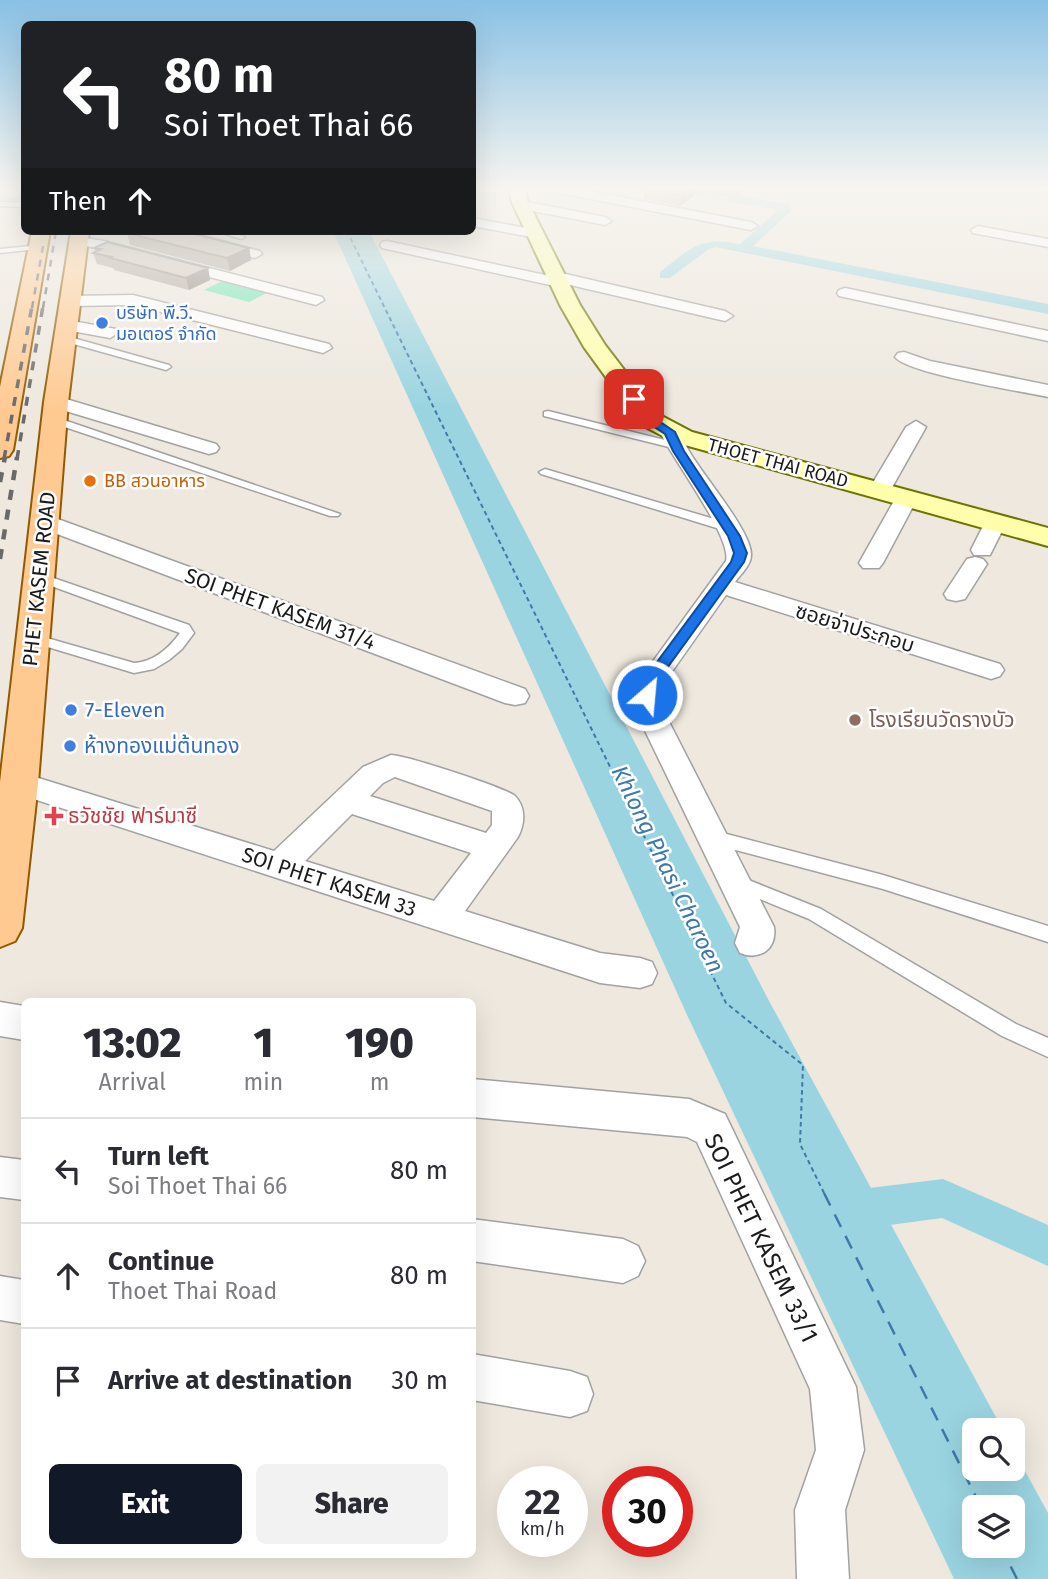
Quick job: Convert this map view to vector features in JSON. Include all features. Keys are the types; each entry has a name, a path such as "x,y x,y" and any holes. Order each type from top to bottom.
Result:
{"main road":[{"path":"0,450 5,397 16,372 35,262"},
{"name":"PHET KASEM ROAD","path":"0,928 19,783 55,411 80,262"},
{"name":"THOET THAI ROAD","path":"548,262 584,329 618,379 649,419 673,439 1048,537"},
{"path":"20,345 43,350 66,335"},
{"path":"16,372 33,363 51,359 62,361 66,335"}],"street":[{"path":"168,262 316,300"},
{"path":"471,262 725,316"},
{"path":"845,293 1048,336"},
{"path":"66,335 133,300 323,348"},
{"path":"66,335 110,333"},
{"path":"904,357 925,365 1048,391"},
{"path":"55,411 209,447"},
{"path":"879,491 916,427"},
{"path":"673,439 740,553 738,562 650,681 647,695 654,721 715,838 755,935"},
{"path":"871,563 906,499"},
{"name":"SOI PHET KASEM 31/4","path":"44,521 515,696"},
{"path":"956,594 979,557 995,523"},
{"name":"ซอยจ่าประกอบ","path":"719,585 991,670"},
{"path":"279,867 381,769 401,766 503,803 508,811 509,820 493,848 442,918"},
{"name":"SOI PHET KASEM 33","path":"19,783 600,968 640,972"},
{"path":"349,801 493,848"},
{"path":"0,1018 21,1022"},
{"name":"SOI PHET KASEM 33/1","path":"476,1098 689,1118 710,1128 833,1387 839,1450 820,1510 824,1579"},
{"path":"0,1177 21,1180"},
{"path":"476,1241 623,1261"},
{"path":"0,1298 21,1302"},
{"path":"476,1378 570,1394"}],"lane":[{"path":"66,335 166,367"},
{"path":"55,411 334,514"},
{"path":"548,414 673,439"},
{"path":"545,472 727,527"},
{"path":"33,638 134,668 144,668 155,664 184,639 187,633 184,628 39,577"},
{"path":"715,838 824,863 932,895 1048,934"},
{"path":"734,881 815,914 1009,1030 1048,1048"}],"green space":[{"path":"222,281 267,293 249,302 204,290"}],"water":[{"name":"Khlong Phasi Charoen","path":"347,262 385,262 768,999 996,1418 962,1418 962,1481 1025,1481 1025,1471 1048,1513 1048,1579 954,1579 688,1017"}],"building":[{"path":"124,262 183,262 208,268 186,278"}],"waterway":[{"path":"665,275 683,262"},
{"path":"809,262 1048,309"},
{"path":"845,1211 943,1198 1048,1246"}],"ferry route":[{"path":"362,262 726,1003 803,1065 800,1144 825,1195"},
{"path":"825,1195 975,1495"},
{"path":"1006,1558 1017,1579"}],"railway":[{"path":"32,308 40,262"},
{"path":"43,308 51,262"},
{"path":"4,459 32,306"},
{"path":"17,459 43,306"},
{"path":"0,482 5,457"},
{"path":"0,559 17,457"}],"place":[{"name":"บริษัท พี.วี. มอเตอร์ จำกัด","path":"102,323"},
{"name":"BB สวนอาหาร","path":"90,481"},
{"name":"7-Eleven","path":"71,710"},
{"name":"โรงเรียนวัดรางบัว","path":"855,720"},
{"name":"ห้างทองแม่ต้นทอง","path":"70,746"},
{"name":"ธวัชชัย ฟาร์มาซี","path":"54,816"}],"route":[{"path":"634,399 649,419 670,432 679,451 734,536 740,553 738,562 650,681 647,695"}]}
